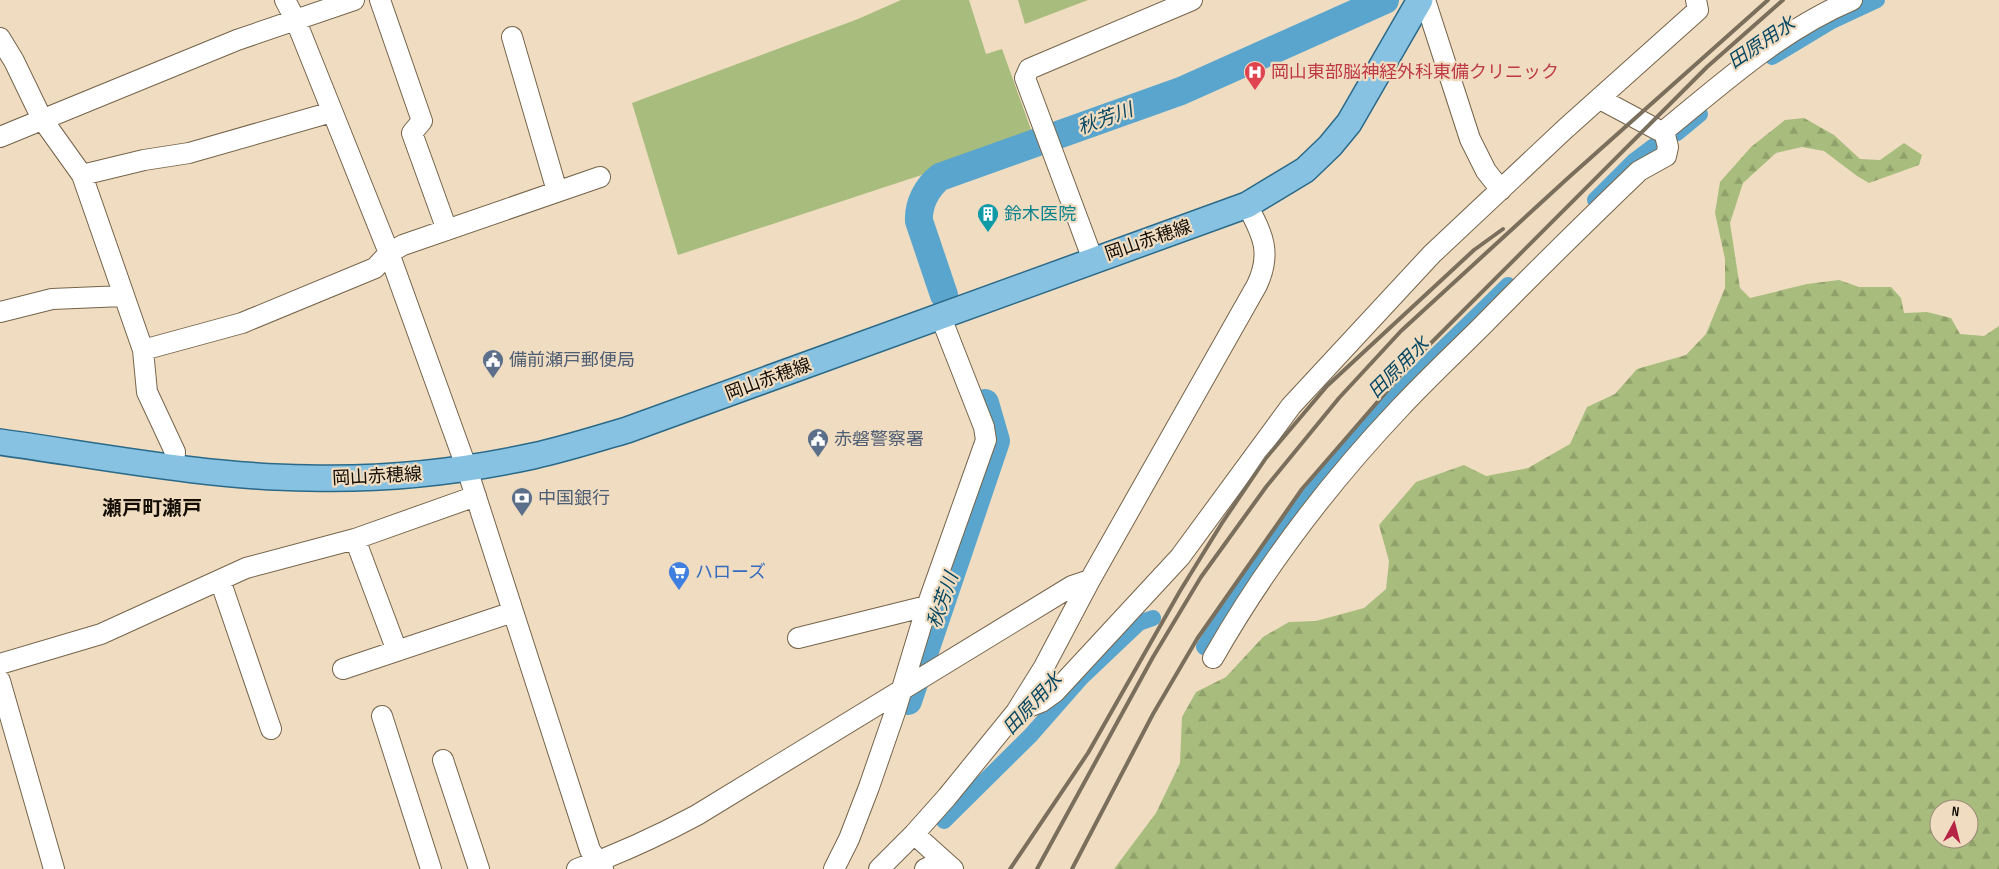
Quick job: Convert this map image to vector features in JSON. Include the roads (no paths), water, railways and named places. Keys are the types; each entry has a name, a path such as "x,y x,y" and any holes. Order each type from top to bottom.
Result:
{"main road":[{"name":"岡山赤穂線","path":"0,442 244,475 307,478 405,475 467,468 533,456 627,430 1247,205 1305,170 1330,146 1349,123 1420,0"}],"street":[{"path":"284,0 296,21 389,253 467,468 590,850 601,865"},
{"path":"0,137 237,40 354,0"},
{"path":"380,0 422,121 412,133 447,230"},
{"path":"1093,260 1025,78 1029,69 1192,0"},
{"path":"1425,0 1470,139 1486,171 1501,190"},
{"path":"1016,712 1041,702 1055,692 1163,578 1180,558 1291,406 1432,254 1546,147 1698,10 1696,0"},
{"path":"1600,98 1658,130 1664,131 1737,70 1767,48 1831,9 1852,0"},
{"path":"512,37 557,191"},
{"path":"0,38 14,61 42,119 82,175 143,350 147,392 176,452 174,466"},
{"path":"82,175 144,160 189,153 332,112"},
{"path":"1213,658 1237,616 1267,571 1315,506 1354,460 1400,408 1639,171 1666,156 1668,147 1664,131"},
{"path":"1486,171 1496,172 1546,147"},
{"path":"143,350 242,323 375,268 389,253 403,245 600,177"},
{"path":"884,868 947,797 1016,712 1044,667 1090,580 1257,285 1265,268 1265,247 1256,222 1247,205"},
{"path":"0,312 52,299 123,296"},
{"path":"834,869 856,821 902,690 927,606 986,440 984,427 940,315"},
{"path":"0,664 101,634 246,568 356,539 476,496"},
{"path":"356,539 397,651"},
{"path":"220,580 271,729"},
{"path":"577,869 601,865 697,815 1072,586 1090,580"},
{"path":"798,638 927,606"},
{"path":"342,669 513,612"},
{"path":"0,681 54,869"},
{"path":"382,716 431,869"},
{"path":"443,760 479,869"},
{"path":"914,834 953,869"},
{"path":"925,869 939,864 953,869"}],"waterway":[{"name":"秋芳川","path":"944,295 919,221 920,208 924,196 940,177 1181,91 1385,0"},
{"name":"田原用水","path":"1772,57 1832,21 1877,0"},
{"name":"田原用水","path":"1677,133 1700,114"},
{"name":"田原用水","path":"1595,200 1634,161 1654,146"},
{"name":"田原用水","path":"1204,647 1284,530 1349,446 1406,385 1508,285"},
{"name":"秋芳川","path":"908,701 996,441 985,403"},
{"name":"田原用水","path":"944,821 1031,735 1081,678 1139,623 1153,618"}],"railway":[{"path":"1037,869 1153,657 1201,577 1266,487 1339,398 1401,331 1568,178 1768,0"},
{"path":"1072,869 1153,714 1197,639 1302,489 1413,361 1707,67 1783,0"},
{"path":"1010,869 1088,753 1180,591 1222,523 1266,458 1327,386 1474,250 1503,229"}],"place":[{"name":"岡山東部脳神経外科東備クリニック","path":"1255,91"},
{"name":"鈴木医院","path":"988,233"},
{"name":"備前瀬戸郵便局","path":"493,379"},
{"name":"赤磐警察署","path":"818,458"},
{"name":"中国銀行","path":"522,517"},
{"name":"ハローズ","path":"679,591"}],"district":[{"name":"瀬戸町瀬戸","path":"152,508"}]}
